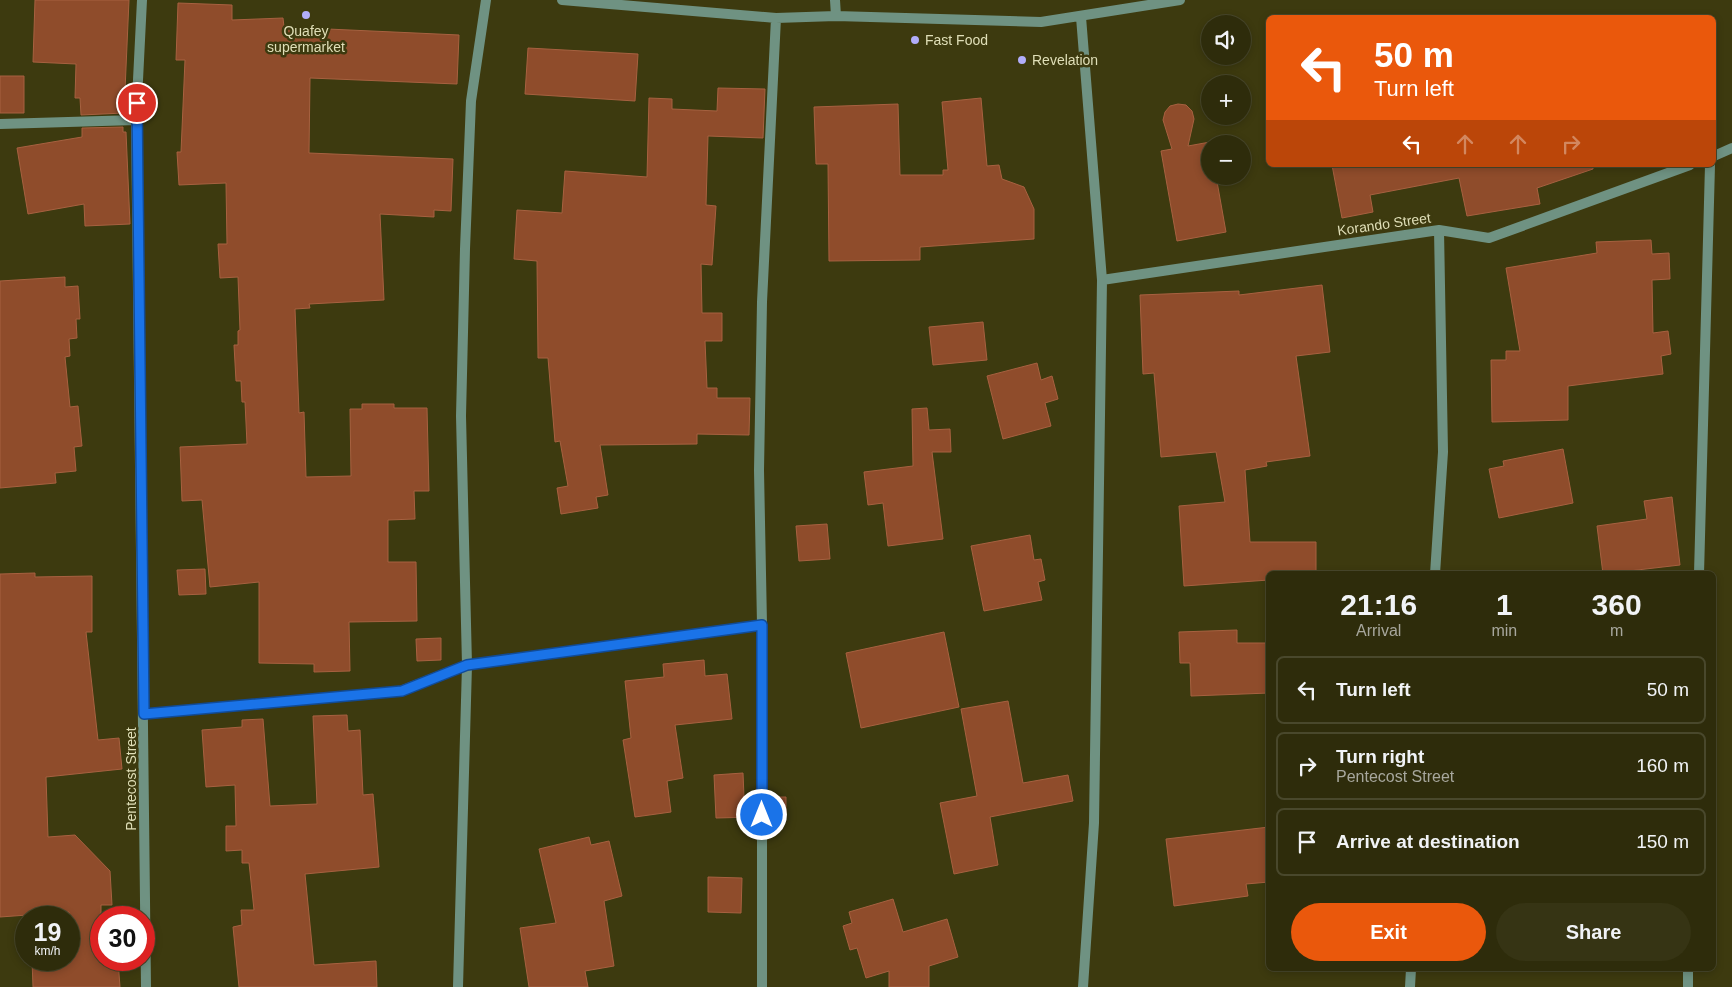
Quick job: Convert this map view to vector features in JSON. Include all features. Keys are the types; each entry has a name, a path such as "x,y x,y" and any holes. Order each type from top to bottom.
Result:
{"street":[{"name":"Pentecost Street","path":"142,0 136,120 146,987"},
{"path":"458,987 467,665 461,416 465,249 471,101 486,0"},
{"path":"562,0 776,18 836,16 1041,22 1180,0"},
{"path":"835,0 836,16"},
{"path":"1081,17 1102,280 1094,823 1083,987"},
{"path":"762,987 762,625 759,470 762,302 776,18"},
{"path":"0,124 136,120"},
{"path":"1716,155 1732,148"},
{"name":"Korando Street","path":"1102,280 1439,230 1489,238 1684,167"},
{"path":"1699,571 1710,167"},
{"path":"1435,571 1443,452 1439,230"},
{"path":"144,714 402,691 467,665 762,625"},
{"path":"1410,987 1411,971"},
{"path":"1688,971 1688,987"}],"building":[{"path":"35,0 129,0 124,113 81,115 80,98 75,98 76,64 33,62"},
{"path":"178,3 232,5 232,20 283,18 284,27 459,35 457,84 310,78 309,153 453,159 451,211 434,210 434,217 380,214 384,300 309,304 310,308 295,309 299,413 304,412 306,477 351,476 350,409 362,409 362,404 394,404 394,408 427,408 429,491 414,491 415,519 388,520 388,562 416,562 417,621 349,622 350,671 314,672 314,664 259,663 259,582 210,587 202,500 182,501 180,447 247,444 245,402 242,402 241,381 236,381 234,345 238,345 238,331 240,330 238,277 220,278 218,244 227,244 226,183 179,185 177,152 181,152 185,60 176,60"},
{"path":"528,48 638,54 635,101 525,94"},
{"path":"0,76 24,76 24,113 0,113"},
{"path":"718,88 765,89 763,138 708,136 706,205 716,206 712,265 701,264 702,313 722,313 722,341 705,341 707,388 717,388 717,398 750,398 749,435 697,434 697,444 600,445 608,495 596,497 598,508 561,514 557,488 568,486 560,441 555,442 548,358 538,358 537,261 514,259 517,210 562,213 565,171 647,177 649,98 672,99 672,109 717,111"},
{"path":"981,98 987,166 999,165 1002,179 1024,187 1034,209 1034,239 920,247 920,260 829,261 828,164 816,164 814,107 898,104 900,175 943,175 943,170 948,170 942,102"},
{"path":"1186,105 1192,111 1194,119 1188,146 1201,144 1201,185 1218,185 1226,232 1177,241 1161,151 1172,149 1163,120 1165,112 1170,106"},
{"path":"123,127 123,132 126,132 130,224 85,226 84,204 28,214 17,148 82,137 82,128"},
{"path":"1332,167 1593,167 1593,169 1537,188 1540,204 1467,216 1459,178 1370,195 1373,212 1342,218"},
{"path":"1651,240 1652,254 1669,253 1670,279 1652,280 1653,333 1668,331 1671,354 1661,356 1663,374 1568,386 1568,420 1492,422 1491,360 1506,360 1506,351 1520,351 1506,268 1597,253 1596,242"},
{"path":"65,277 65,287 78,286 80,319 76,319 77,338 69,339 70,356 65,357 70,407 78,406 82,446 74,447 76,471 55,473 56,483 0,488 0,281"},
{"path":"1322,285 1330,352 1296,356 1310,456 1266,462 1267,466 1245,470 1250,542 1316,542 1316,571 1266,571 1266,580 1184,586 1179,506 1225,502 1216,452 1161,457 1154,373 1143,374 1140,295 1239,291 1239,295"},
{"path":"983,322 987,360 933,365 929,327"},
{"path":"1037,363 1041,380 1052,376 1058,399 1045,403 1051,426 1003,439 987,376"},
{"path":"927,408 929,430 950,429 951,452 932,452 943,539 888,546 883,503 868,505 864,472 913,466 912,409"},
{"path":"1563,449 1573,503 1499,518 1489,469 1504,466 1503,461"},
{"path":"1672,497 1680,565 1629,571 1603,571 1597,526 1647,519 1644,501"},
{"path":"827,524 830,559 799,561 796,526"},
{"path":"1030,535 1034,560 1041,559 1045,580 1038,582 1042,600 984,611 971,546"},
{"path":"205,569 206,594 179,595 177,570"},
{"path":"35,573 35,577 92,576 92,632 86,632 98,740 119,738 122,769 46,777 48,837 75,835 110,871 112,905 90,906 90,971 119,971 120,987 33,987 32,971 80,971 80,906 15,906 15,916 0,917 0,574"},
{"path":"1237,630 1237,643 1266,643 1266,693 1191,696 1190,663 1180,663 1179,632"},
{"path":"944,632 959,707 861,728 846,653"},
{"path":"441,638 441,660 417,661 416,639"},
{"path":"704,660 705,676 727,674 732,719 675,725 683,778 667,781 671,812 635,817 623,740 631,738 625,681 664,677 663,664"},
{"path":"1008,701 1023,783 1068,775 1073,801 990,817 998,865 954,874 940,803 977,796 961,709"},
{"path":"347,715 348,731 360,730 363,795 373,794 379,867 305,874 314,965 376,961 377,987 239,987 233,927 242,925 241,910 254,910 249,863 242,863 242,850 226,851 226,826 236,826 235,785 206,787 202,730 242,727 242,720 263,719 270,806 317,804 313,716"},
{"path":"743,773 744,797 755,797 755,817 716,818 714,775"},
{"path":"769,797 786,797 786,815 769,816"},
{"path":"1266,827 1266,882 1246,884 1248,896 1174,906 1166,839"},
{"path":"589,837 591,845 609,841 622,896 604,901 614,966 585,971 588,987 529,987 520,928 556,923 539,849"},
{"path":"708,877 742,878 741,913 708,912"},
{"path":"893,899 903,932 947,919 958,957 929,966 929,987 889,987 889,971 866,978 857,948 850,950 843,926 852,923 849,912"}],"place":[{"name":"Quafey supermarket","path":"306,15"},
{"name":"Fast Food","path":"915,40"},
{"name":"Revelation","path":"1022,60"}],"route":[{"path":"137,103 144,714 402,691 467,665 762,625 762,815"}]}
